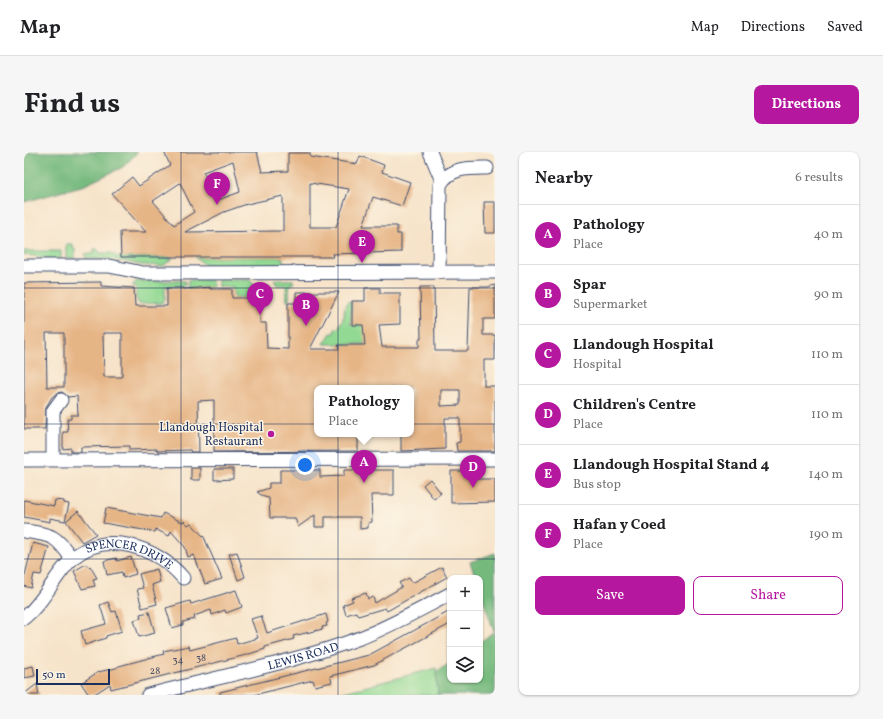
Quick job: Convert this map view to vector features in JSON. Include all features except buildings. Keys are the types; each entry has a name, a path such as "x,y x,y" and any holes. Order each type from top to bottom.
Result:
{"street":[{"path":"430,152 442,181"},
{"path":"439,272 439,189 442,181 456,171 487,168"},
{"path":"24,266 109,266 143,273 495,272"},
{"path":"53,460 53,411 61,400"},
{"path":"24,460 495,459"},
{"name":"SPENCER DRIVE","path":"24,531 53,536 60,541 72,559"},
{"name":"SPENCER DRIVE","path":"24,618 33,611 72,559 94,547 107,543 117,543 153,553 175,569 183,578"},
{"name":"LEWIS ROAD","path":"148,695 304,655 348,642 410,615 447,596"}],"green space":[{"path":"24,152 138,152 123,167 85,185 24,202"},
{"path":"66,244 73,244 73,249 75,249 75,259 66,258"},
{"path":"94,249 97,249 100,253 112,253 117,257 173,258 163,266 141,265 110,259 86,259 85,254 94,254"},
{"path":"24,251 61,251 61,258 52,259 24,255"},
{"path":"195,257 279,257 283,258 283,265 205,265"},
{"path":"188,280 212,280 212,287 188,289"},
{"path":"218,280 250,280 258,290 258,300 249,300 248,297 234,297 233,287 218,287"},
{"path":"274,280 293,280 293,284 289,284 289,301 287,301 286,285 277,285"},
{"path":"136,281 185,281 185,286 165,286 165,299 162,303 139,304 136,298 136,286 132,286"},
{"path":"347,302 351,302 351,325 366,325 365,344 324,344 331,333 333,334 336,328 338,329 345,314 344,312"},
{"path":"495,553 495,695 438,695 436,672 447,665 447,683 483,683 483,640 494,632 483,599 483,575 475,575 470,562"},
{"path":"436,668 438,695 333,695"}],"place":[{"name":"Hafan y Coed","path":"217,205"},
{"name":"Llandough Hospital Stand 4","path":"362,263"},
{"name":"Llandough Hospital","path":"260,315"},
{"name":"Spar","path":"306,326"},
{"name":"Llandough Hospital Restaurant","path":"271,434"},
{"name":"Pathology","path":"364,483"},
{"name":"Children's Centre","path":"473,488"}]}
